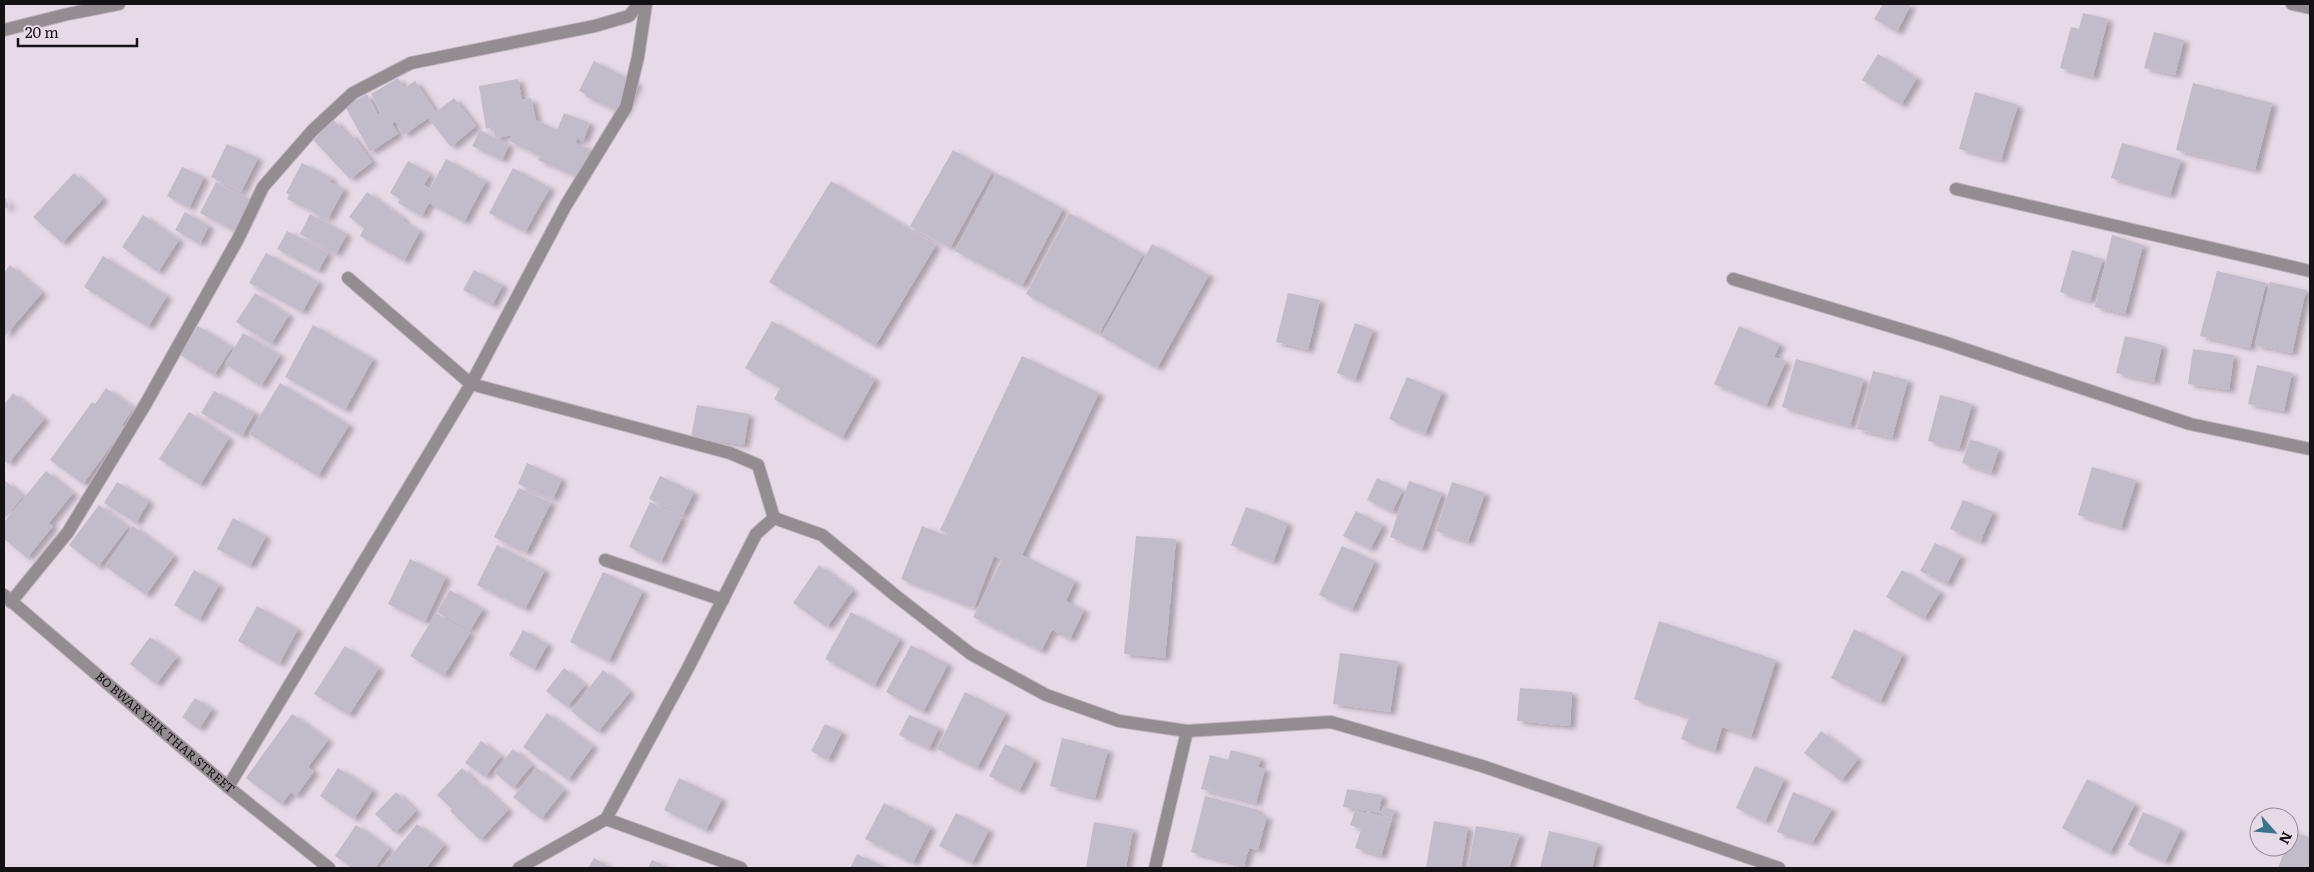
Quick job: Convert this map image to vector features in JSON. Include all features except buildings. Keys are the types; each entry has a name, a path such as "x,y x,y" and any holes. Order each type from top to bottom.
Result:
{"street":[{"path":"4,30 119,4"},
{"path":"8,598 68,532 145,405 238,239 263,187 312,131 353,93 411,63 595,26 629,16 639,4"},
{"path":"228,787 472,384 566,205 626,107 638,57 646,4"},
{"path":"2292,4 2310,8"},
{"path":"1956,190 2310,271"},
{"path":"348,278 472,384 730,453 758,465 774,518"},
{"path":"1733,279 1943,342 2190,424 2310,449"},
{"path":"519,868 606,818 723,600 756,534 774,518"},
{"path":"774,518 822,535 971,654 1046,695 1119,720 1187,731 1331,722 1482,766 1779,868"},
{"path":"605,560 723,600"},
{"name":"BO BWAR YEIK THAR STREET","path":"8,598 228,787 329,868"},
{"path":"1155,868 1187,731"},
{"path":"606,818 741,868"}]}
